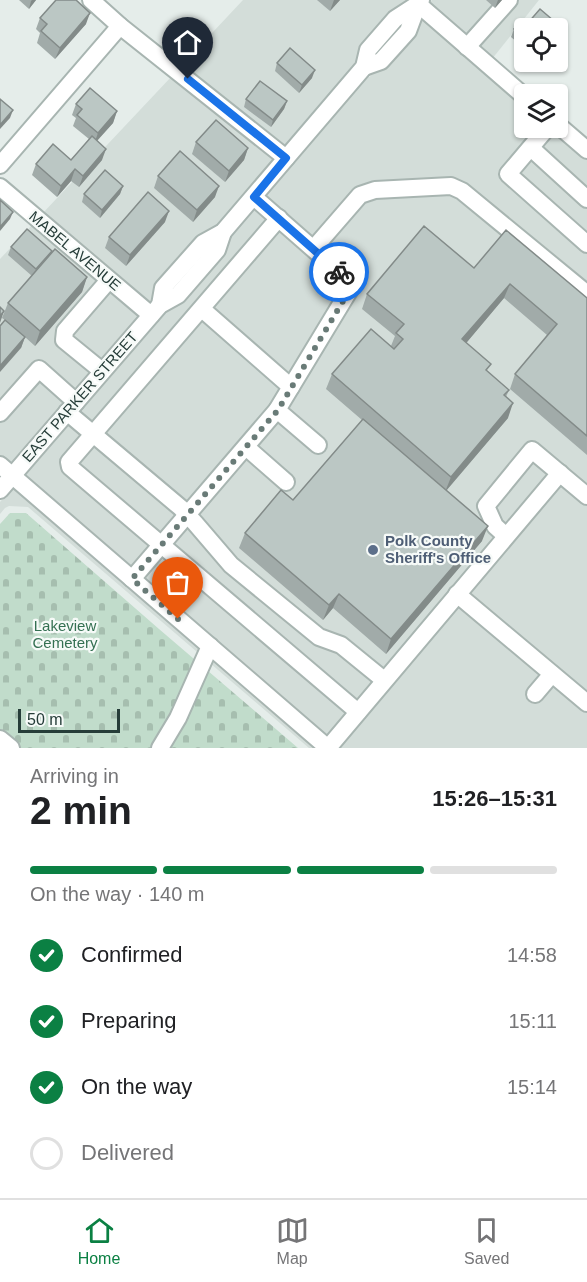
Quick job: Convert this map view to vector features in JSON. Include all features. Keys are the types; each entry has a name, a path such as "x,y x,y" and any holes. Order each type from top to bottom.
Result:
{"street":[{"path":"91,0 120,26 286,158"},
{"path":"467,47 509,0 514,0"},
{"path":"420,2 514,88"},
{"name":"EAST PARKER STREET","path":"0,490 6,470 72,407 155,310 178,295 217,250 223,232 364,67 368,50 395,19 420,2"},
{"path":"0,165 120,26"},
{"path":"568,134 587,150"},
{"path":"540,138 508,174 587,244"},
{"path":"531,148 587,199"},
{"path":"314,249 360,195 375,190 452,186 462,191 586,293"},
{"name":"MABEL AVENUE","path":"0,188 110,280 155,310"},
{"path":"132,579 278,410 352,286 352,283 254,197"},
{"path":"279,218 69,462 70,467 358,712"},
{"path":"102,371 64,340 65,331 110,280"},
{"path":"202,309 291,387"},
{"path":"0,413 39,369 94,434 181,508 231,565 319,637 341,645 384,680"},
{"path":"278,410 318,445"},
{"path":"246,447 286,482"},
{"path":"506,536 495,526 486,506 532,450 587,496"},
{"path":"6,470 328,748 560,473"},
{"path":"458,594 587,703"},
{"path":"160,748 178,718 210,646"},
{"path":"535,694 552,674"},
{"path":"0,739 11,748"}],"shaded area":[{"path":"243,0 410,0 354,63 355,65 285,148 182,65"},
{"path":"432,0 539,0 525,18 514,18 514,31 492,59 428,4"},
{"path":"421,17 514,96 514,138 563,138 587,159 587,748 339,748 23,476 163,313 166,314 167,310 233,236 232,234 367,76 370,77 371,73"},
{"path":"172,76 276,158 149,304 42,214"},
{"path":"33,224 140,315 11,465 0,456 0,259"},
{"path":"14,486 318,748 309,748 28,507 9,506 0,514 0,502"}],"green space":[{"name":"Lakeview Cemetery","path":"10,513 26,513 298,748 0,748 0,524"}],"building":[{"path":"56,0 76,0 90,13 60,48 41,31 47,24 40,18"},
{"path":"540,9 550,18 532,18"},
{"path":"290,48 315,70 302,85 277,63"},
{"path":"260,81 287,101 273,120 246,99"},
{"path":"90,88 117,111 98,133 77,115 82,109 76,104"},
{"path":"0,99 13,110 0,125"},
{"path":"216,120 248,148 229,171 196,142"},
{"path":"92,136 106,149 83,176 75,169 61,186 36,164 53,144 71,160"},
{"path":"180,151 219,186 197,210 158,176"},
{"path":"105,170 123,186 102,210 84,194"},
{"path":"148,192 169,211 130,255 109,237"},
{"path":"0,200 13,212 0,227"},
{"path":"424,226 474,268 506,230 587,298 587,436 515,374 557,324 510,284 462,339 491,364 486,370 509,390 504,395 513,403 451,477 332,374 371,329 394,349 403,339 396,333 404,324 367,294"},
{"path":"27,229 52,251 36,269 11,247"},
{"path":"55,249 87,277 40,331 8,303"},
{"path":"5,320 25,337 0,366 0,326"},
{"path":"363,419 488,526 391,639 339,594 329,605 245,533 281,490 293,500"}],"way so far":[{"path":"178,619 132,579 278,410 352,286 352,283 339,272"}],"place":[{"name":"Polk County Sheriff's Office","path":"373,550"}],"route":[{"path":"188,79 286,158 254,197 339,272"}]}
